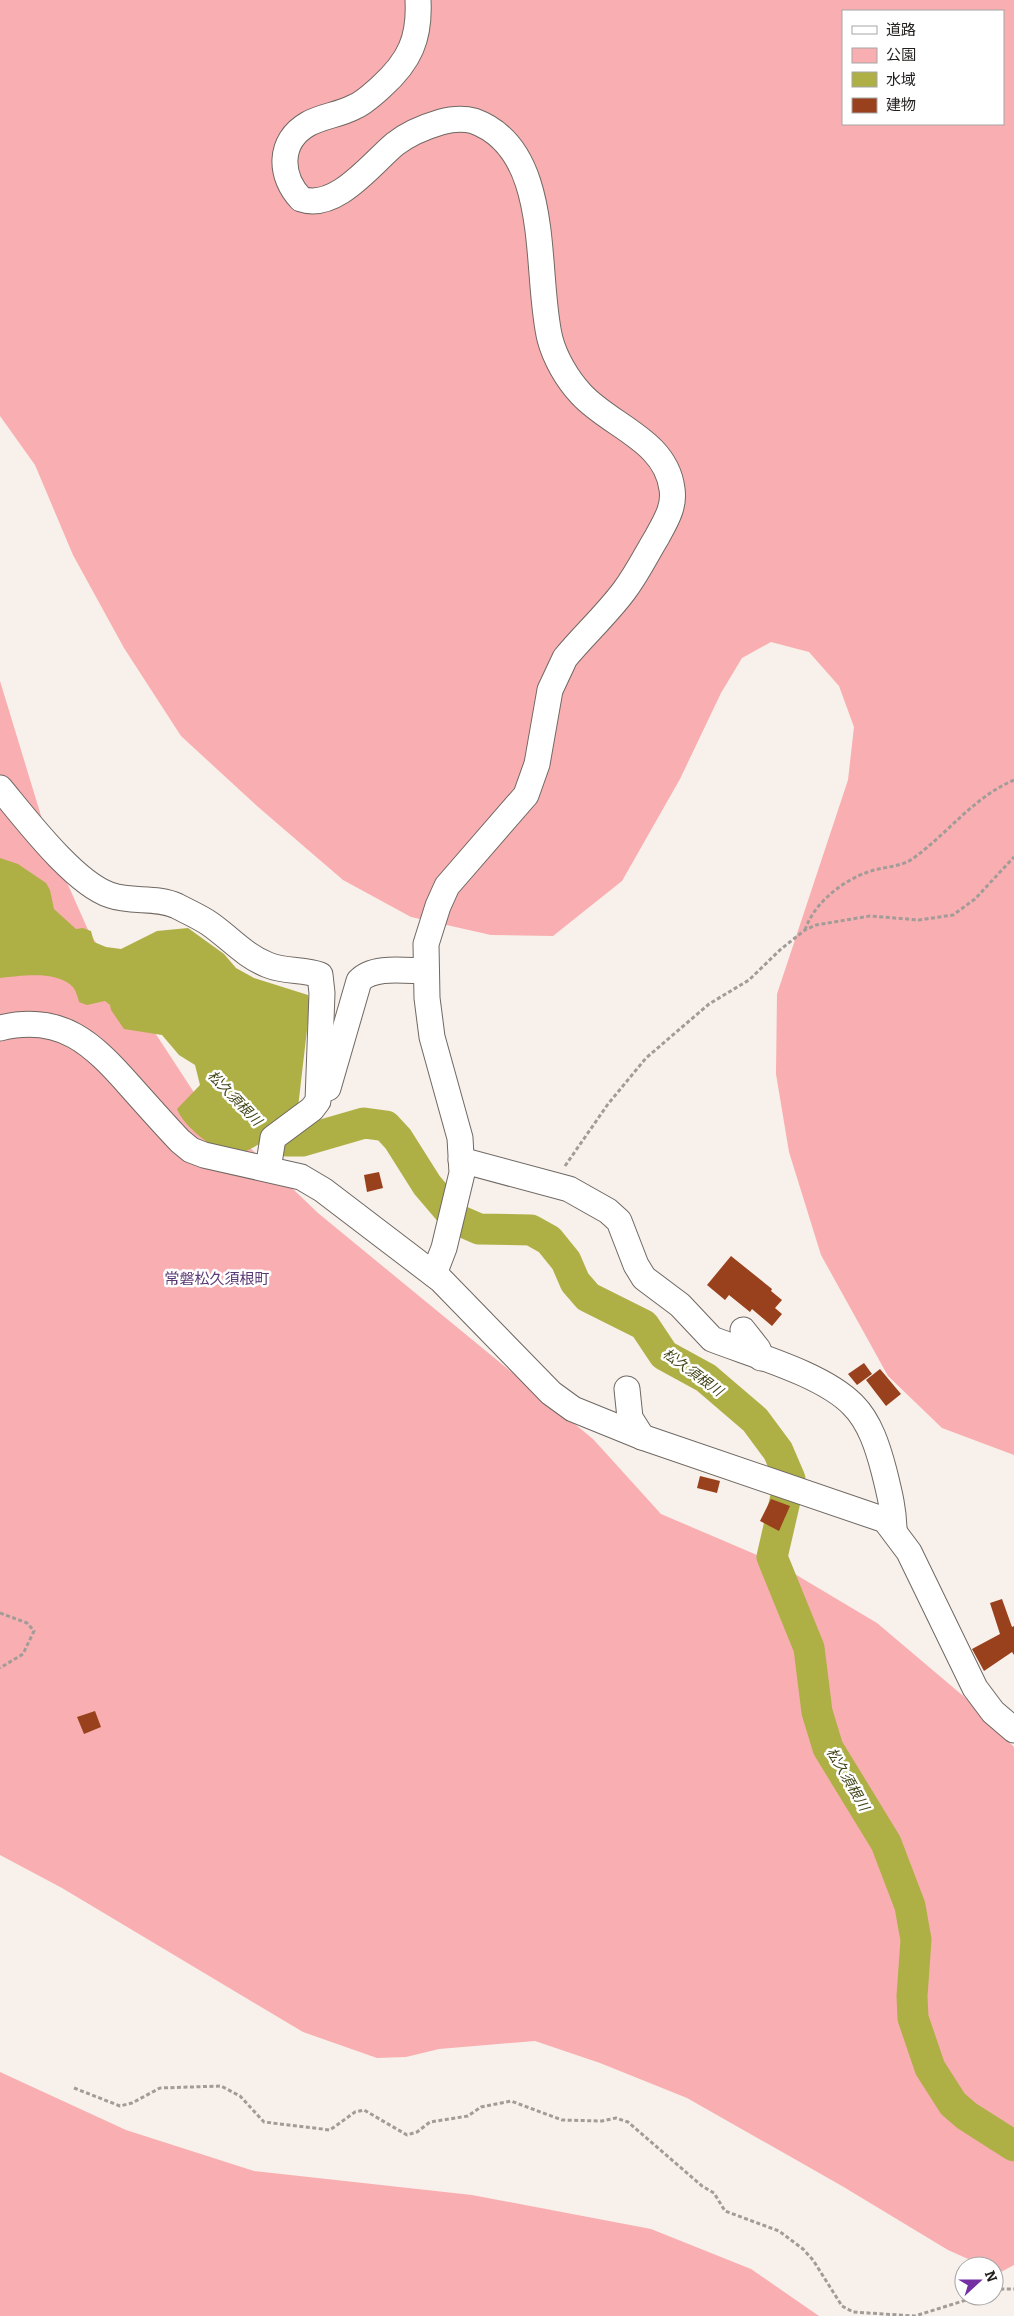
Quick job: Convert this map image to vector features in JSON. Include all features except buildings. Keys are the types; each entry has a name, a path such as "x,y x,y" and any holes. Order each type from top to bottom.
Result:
{"street":[{"path":"418,0 419,22 414,41 409,55 396,74 354,107 306,125 293,137 287,150 286,178 301,199 317,201 342,191 395,144 426,126 464,119 486,127 497,134 516,158 532,195 546,314 550,339 556,354 569,380 581,395 649,445 667,472 672,489 672,506 669,514 632,579 571,652 560,669 550,690 537,764 526,795 447,886 438,906 426,944 426,971 432,1037 460,1138 462,1172 444,1248 434,1274"},
{"path":"0,788 37,832 78,875 96,890 113,896 170,903 209,922 246,954 269,965 295,972 320,974 322,993 316,1105"},
{"path":"268,1169 274,1138 316,1105 324,1101 359,981 366,975 384,971 426,971"},
{"path":"0,1028 14,1025 56,1027 73,1034 86,1041 104,1057 180,1141 191,1150 204,1155 306,1179 434,1274 551,1393 573,1409 642,1437 885,1520 909,1552 975,1688 993,1712 1014,1730"},
{"path":"461,1160 569,1188 616,1217 640,1272 680,1304 712,1339 823,1384 855,1406 876,1444 891,1498 894,1531"},
{"path":"743,1330 761,1358"},
{"path":"627,1389 630,1418 642,1437"}],"path":[{"path":"805,930 808,920 831,894 867,872 897,866 914,858 988,792 1014,780"},
{"path":"554,1184 580,1140 646,1058 709,1004 749,980 781,949 805,930 816,925 870,916 919,920 953,915 975,899 1014,857"},
{"path":"0,1613 27,1623 34,1631 23,1654 0,1668"},
{"path":"74,2088 120,2106 132,2103 160,2088 221,2086 240,2096 264,2122 330,2130 354,2112 364,2110 407,2135 417,2132 430,2122 468,2116 481,2107 511,2101 562,2120 602,2121 616,2118 628,2122 702,2186 714,2193 725,2210 779,2231 803,2249 813,2260 842,2306 853,2312 915,2316 954,2304"}],"green space":[{"path":"0,0 1014,0 1014,1455 942,1428 888,1376 821,1255 789,1152 776,1074 777,994 848,780 854,727 839,686 809,652 771,642 742,658 721,693 680,779 622,881 553,936 491,935 411,917 343,880 257,806 181,736 124,648 73,555 35,465 0,416"},
{"path":"0,681 49,842 89,932 197,1097 318,1213 593,1439 661,1514 778,1564 877,1623 968,1700 1014,1747 1014,2265 1004,2270 1004,2256 962,2256 948,2250 842,2186 687,2098 600,2063 535,2041 439,2049 406,2057 377,2058 303,2032 62,1888 0,1855"},
{"path":"0,2072 126,2130 254,2171 472,2195 651,2229 751,2269 819,2316 0,2316"}],"water":[{"path":"0,858 18,864 46,883 50,890 54,909 76,929 83,928 91,931 94,942 106,947 121,949 157,931 188,928 224,954 236,968 254,978 308,995 310,1004 297,1116 256,1146 227,1157 199,1136 186,1123 177,1109 200,1085 195,1065 179,1055 162,1035 124,1029 111,1010 110,1005 105,1001 87,1005 79,1002 73,987 58,978 28,975 0,978"}],"waterway":[{"name":"松久須根川","path":"253,1120 271,1134 287,1141 302,1141 364,1123 386,1126 398,1139 427,1185 456,1219 479,1229 531,1230 549,1240 566,1261 575,1282 588,1297 644,1325 664,1355 706,1378 755,1420 778,1451 790,1479 772,1557 809,1648 817,1712 828,1748 886,1843 910,1906 916,1940 912,1996 913,2018 930,2068 953,2104 967,2116 1014,2146"}],"district":[{"name":"常磐松久須根町","path":"217,1279"}]}
